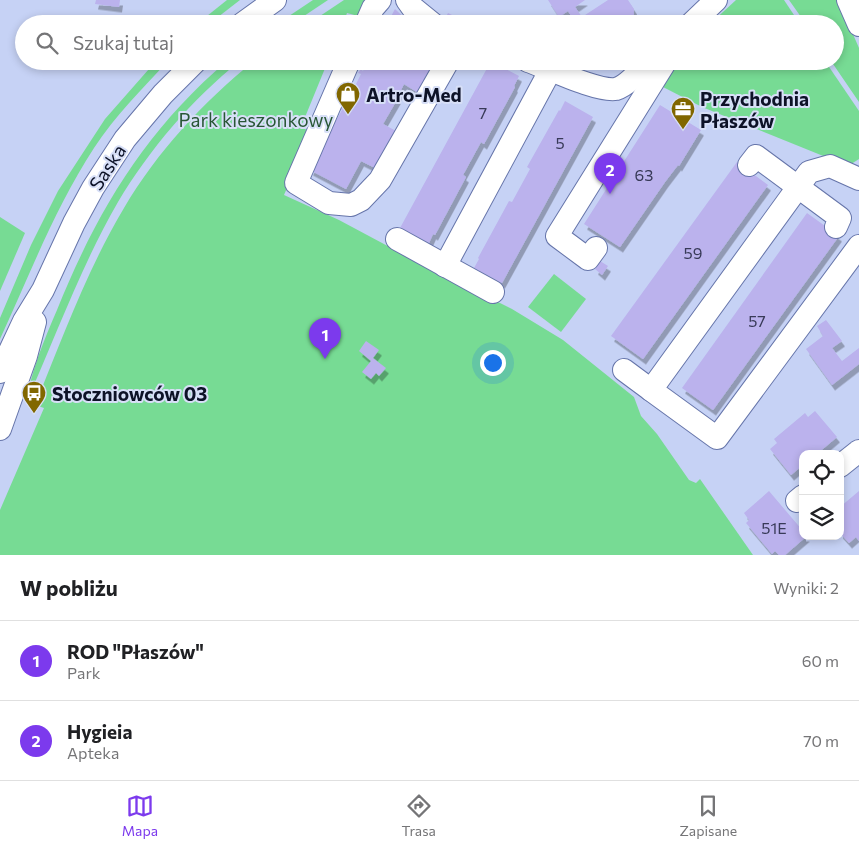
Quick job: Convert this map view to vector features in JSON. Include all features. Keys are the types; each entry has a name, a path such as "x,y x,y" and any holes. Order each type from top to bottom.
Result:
{"street":[{"path":"254,15 275,0"},
{"path":"370,15 380,0"},
{"path":"407,0 422,15"},
{"path":"700,15 716,0"},
{"path":"848,0 859,25"},
{"name":"Saska","path":"0,372 24,321 43,290 74,223 110,160 147,112 187,70"},
{"path":"345,70 296,183 329,203 351,206 361,200 380,180 443,70"},
{"path":"445,266 550,70"},
{"path":"554,70 599,88 616,89 627,84 635,76 646,70"},
{"path":"596,248 588,259 557,236 660,70"},
{"path":"749,165 756,156 840,218 836,227"},
{"path":"651,390 809,172 830,166 858,177"},
{"path":"397,239 492,292"},
{"path":"624,370 717,438 859,246"},
{"name":"Saska","path":"0,429 26,356 43,290"},
{"path":"844,463 859,451"}],"green space":[{"path":"227,0 240,0 221,15 208,15"},
{"path":"313,0 328,0 306,15 290,15"},
{"path":"344,0 366,0 358,15 347,13 346,15 322,15"},
{"path":"736,0 784,0 794,15 720,15"},
{"path":"789,0 838,0 859,48 859,102 837,70 844,70 844,15 800,15"},
{"path":"148,70 160,70 111,125 80,171 44,242 0,339 0,318 31,245 58,191 105,119"},
{"path":"217,70 229,70 173,126 143,163 118,202 92,251 26,403 35,367 47,333 72,274 107,206 148,144 198,88"},
{"name":"Park kieszonkowy","path":"243,70 324,70 301,127 311,132 284,195 339,220 512,309 563,340 634,397 641,416 657,434 689,480 696,483 700,479 753,555 0,555 0,510 44,408 35,405 98,256 124,208 151,167 182,129"},
{"path":"673,70 831,70 859,111 859,159 848,166 702,107 663,87"},
{"path":"0,217 25,233 0,291"},
{"path":"554,274 586,299 561,332 528,307"}],"building":[{"path":"96,0 120,0 119,7 95,4"},
{"path":"548,0 585,0 575,7 581,15 571,15 568,11 562,15 558,15"},
{"path":"608,0 628,0 634,9 634,15 585,15"},
{"path":"395,9 401,15 392,15"},
{"path":"360,70 433,70 420,94 404,84 383,124 398,132 377,169 361,161 346,189 310,170 333,127 331,126 332,123 334,124 342,110 340,109 342,106 344,107 352,92 350,91 351,87 354,88 361,74 358,73"},
{"path":"486,70 508,70 519,76 484,144 481,142 463,175 466,177 429,243 400,228"},
{"path":"565,101 593,117 502,283 474,268 509,201 512,202 530,169 527,167"},
{"path":"660,105 701,130 679,166 665,182 620,247 584,224"},
{"path":"737,162 768,185 643,359 611,336"},
{"path":"807,213 839,236 713,410 682,388"},
{"path":"600,261 608,266 602,275 595,269"},
{"path":"826,320 842,341 832,348 842,361 859,348 859,364 832,385 806,349 823,336 817,326"},
{"path":"366,341 379,350 373,358 386,368 379,376 376,373 371,379 362,372 371,361 359,351"},
{"path":"815,411 837,437 822,450 799,450 799,468 791,475 770,449 777,443 774,439 805,413 808,417"},
{"path":"769,491 799,526 799,540 802,540 785,555 779,555 775,551 772,554 746,523 749,520 744,513"},
{"path":"859,491 859,541 856,537 849,543 844,537 844,504"}],"place":[{"name":"Artro-Med","path":"348,115"},
{"name":"Przychodnia Płaszów","path":"683,130"},
{"name":"Hygieia","path":"610,194"},
{"name":"ROD \"Płaszów\"","path":"325,359"},
{"name":"Stoczniowców 03","path":"34,414"}]}
